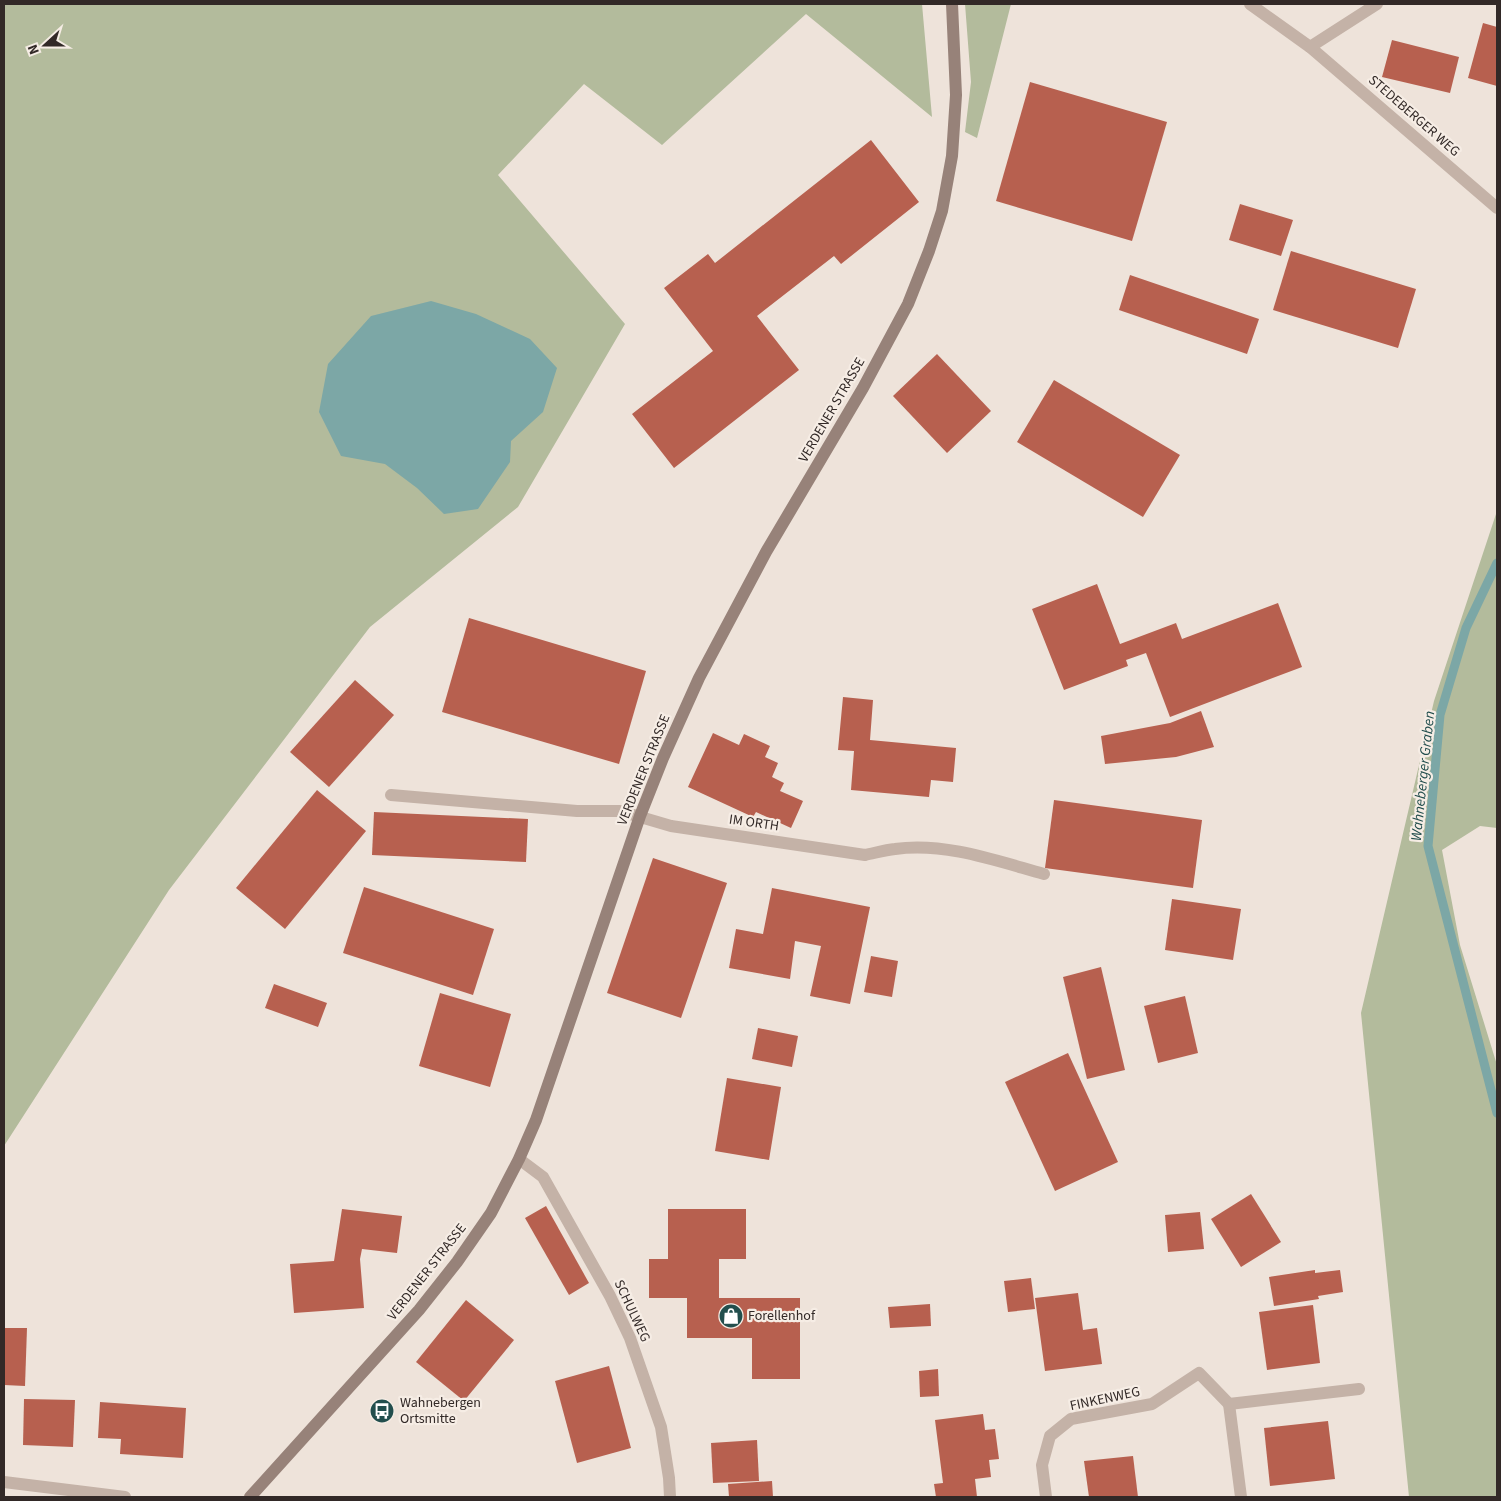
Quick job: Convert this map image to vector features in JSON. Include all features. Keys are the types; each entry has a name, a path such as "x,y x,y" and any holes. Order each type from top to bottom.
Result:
{"street":[{"name":"VERDENER STRASSE","path":"250,1497 425,1304 458,1262 486,1219 520,1159 536,1120 640,816 662,758 699,678 766,552 863,388 908,304 929,251 942,212 952,156 956,95 952,4"},
{"name":"STEDEBERGER WEG","path":"1250,4 1310,47 1497,208"},
{"path":"1310,47 1377,4"},
{"name":"IM ORTH","path":"391,795 577,811 620,811 672,826 865,855 896,848 946,850 987,858 1044,874"},
{"name":"SCHULWEG","path":"520,1159 543,1177 610,1296 630,1338 661,1427 670,1497"},
{"name":"FINKENWEG","path":"1046,1497 1042,1465 1050,1436 1071,1419 1152,1404 1199,1373 1229,1404"},
{"path":"1242,1497 1229,1404 1359,1389"},
{"path":"4,1482 124,1497"}],"green space":[{"path":"4,4 922,4 932,117 806,14 662,145 584,84 498,175 625,324 518,507 370,627 169,890 4,1146"},
{"path":"965,4 1011,4 977,138 965,132 971,82"},
{"path":"1497,511 1497,828 1480,826 1442,850 1460,945 1497,1065 1497,1497 1409,1497 1361,1013 1434,701"}],"water":[{"path":"431,301 476,314 530,339 557,368 543,412 511,441 510,462 478,509 444,514 417,488 385,464 341,456 319,412 328,364 371,316"}],"building":[{"path":"1483,23 1497,27 1497,86 1468,78"},
{"path":"1392,40 1459,57 1450,93 1382,77"},
{"path":"1030,82 1167,122 1132,241 996,201"},
{"path":"871,140 919,202 841,264 834,256 757,316 799,370 674,468 632,414 713,351 664,288 708,254 715,263"},
{"path":"1240,204 1293,220 1281,256 1229,240"},
{"path":"1291,251 1416,289 1398,348 1273,310"},
{"path":"1130,275 1259,319 1247,354 1119,310"},
{"path":"937,354 991,411 947,453 893,396"},
{"path":"1054,380 1180,455 1143,517 1017,442"},
{"path":"1097,584 1120,644 1176,623 1182,639 1278,603 1302,667 1170,717 1146,653 1126,660 1128,666 1064,690 1032,609"},
{"path":"469,618 646,671 619,764 442,712"},
{"path":"355,680 394,715 329,787 290,752"},
{"path":"843,697 873,700 870,740 956,748 953,782 931,780 929,797 851,790 854,751 838,750"},
{"path":"1201,711 1214,747 1176,757 1105,764 1101,736 1170,723"},
{"path":"713,733 739,745 744,734 770,746 765,757 778,763 772,777 784,783 780,791 803,801 791,828 756,812 753,817 688,787"},
{"path":"317,790 366,831 285,929 236,888"},
{"path":"1054,800 1202,820 1193,888 1045,868"},
{"path":"374,812 528,819 526,862 372,855"},
{"path":"653,858 727,883 681,1018 607,993"},
{"path":"364,887 494,929 473,995 343,953"},
{"path":"772,888 870,907 850,1004 810,996 821,946 795,941 790,979 729,968 736,929 763,934"},
{"path":"1172,899 1241,909 1233,960 1165,950"},
{"path":"871,956 898,961 892,997 864,992"},
{"path":"1101,967 1125,1070 1087,1079 1063,977"},
{"path":"274,984 327,1003 318,1027 265,1008"},
{"path":"440,993 511,1014 490,1087 419,1066"},
{"path":"1185,996 1198,1053 1158,1063 1144,1006"},
{"path":"758,1028 798,1036 792,1067 752,1059"},
{"path":"1068,1053 1118,1162 1055,1191 1005,1082"},
{"path":"727,1078 781,1087 769,1160 715,1151"},
{"path":"1251,1194 1281,1242 1241,1267 1211,1219"},
{"path":"546,1206 589,1283 569,1295 525,1218"},
{"path":"342,1209 402,1216 397,1253 362,1249 360,1259 364,1308 294,1313 290,1264 334,1261"},
{"path":"668,1209 746,1209 746,1259 719,1259 719,1298 800,1298 800,1379 752,1379 752,1338 687,1338 687,1298 649,1298 649,1259 668,1259"},
{"path":"1200,1212 1204,1249 1168,1252 1165,1215"},
{"path":"1315,1270 1315,1273 1340,1270 1343,1292 1318,1296 1319,1299 1274,1306 1269,1277"},
{"path":"1031,1278 1035,1309 1008,1312 1004,1281"},
{"path":"1078,1293 1083,1330 1097,1328 1102,1364 1045,1371 1035,1298"},
{"path":"466,1300 514,1340 464,1401 416,1362"},
{"path":"930,1304 931,1326 890,1328 888,1307"},
{"path":"1313,1305 1320,1363 1267,1370 1259,1312"},
{"path":"4,1328 27,1328 25,1386 4,1385"},
{"path":"609,1366 631,1448 577,1463 555,1381"},
{"path":"938,1369 939,1396 920,1397 919,1371"},
{"path":"24,1399 75,1400 73,1447 23,1445"},
{"path":"100,1402 186,1408 183,1458 120,1454 121,1439 98,1438"},
{"path":"983,1414 985,1430 995,1429 999,1459 989,1460 991,1477 975,1479 977,1497 936,1497 934,1484 943,1483 935,1420"},
{"path":"1328,1421 1335,1479 1270,1486 1264,1428"},
{"path":"757,1440 759,1481 713,1483 711,1443"},
{"path":"1133,1456 1138,1497 1089,1497 1084,1461"},
{"path":"772,1481 773,1497 729,1497 728,1484"}],"waterway":[{"name":"Wahneberger Graben","path":"1497,563 1466,628 1440,715 1428,846 1497,1113"}],"place":[{"name":"Forellenhof","path":"731,1316"},
{"name":"Wahnebergen Ortsmitte","path":"382,1411"}]}
